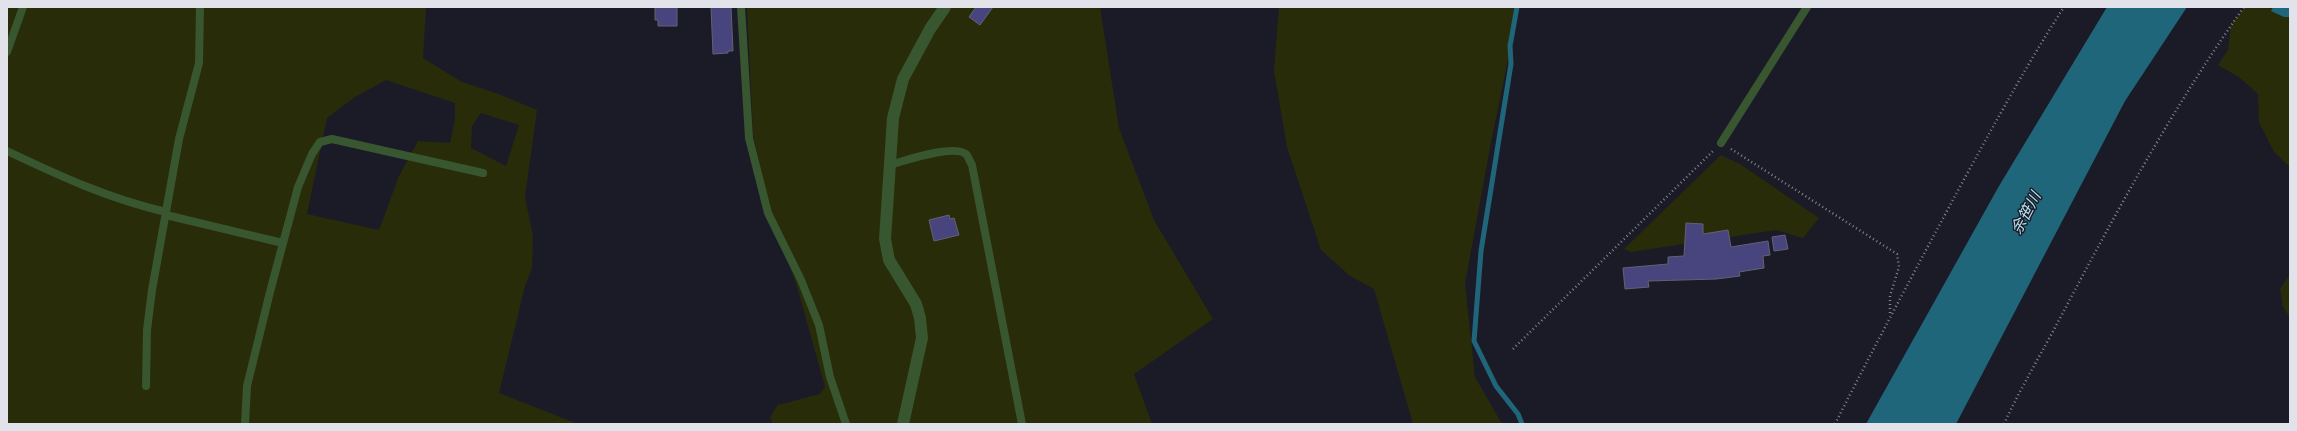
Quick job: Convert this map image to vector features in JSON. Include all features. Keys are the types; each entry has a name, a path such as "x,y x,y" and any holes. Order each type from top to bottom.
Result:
{"street":[{"path":"903,424 922,338 921,325 916,304 889,260 885,239 893,118 903,79 930,29 945,7"}],"lane":[{"path":"7,52 23,7"},
{"path":"146,386 147,330 166,214 179,139 199,63 200,7"},
{"path":"741,7 749,138 768,213 801,280 819,326 830,377 846,424"},
{"path":"1721,143 1807,7"},
{"path":"245,424 247,386 283,243 298,187 312,154 320,142 332,139 483,173"},
{"path":"889,165 948,150 959,151 966,154 972,165 1022,424"},
{"path":"7,151 89,190 166,214 283,243"}],"path":[{"path":"1835,424 1890,316 2033,54 2064,7"},
{"path":"2004,424 2102,237 2150,151 2203,66 2244,7"},
{"path":"1513,349 1721,143 1897,254 1899,267 1890,296 1890,316"}],"green space":[{"path":"7,7 426,7 423,58 462,82 496,93 537,110 525,197 533,236 532,268 525,286 499,393 578,424 7,424","holes":["386,80 455,103 455,119 450,143 418,141 399,176 379,230 307,214 327,118 355,97","481,113 519,125 506,166 471,148 472,126"]},
{"path":"747,7 1100,7 1119,128 1154,220 1213,319 1134,374 1152,424 773,424 770,417 778,405 820,394 825,387 798,290 770,208 753,135"},
{"path":"1279,7 1519,7 1491,142 1465,284 1475,377 1502,424 1413,424 1374,289 1350,276 1321,250 1287,147 1274,71"},
{"path":"2245,7 2290,7 2290,167 2274,152 2259,122 2258,94 2240,78 2218,65 2228,50 2231,25"},
{"path":"1721,155 1740,164 1819,218 1803,238 1776,230 1631,252 1624,249"},
{"path":"2290,274 2290,318 2283,307 2280,289"}],"water":[{"name":"余笹川","path":"2107,7 2187,7 2125,101 1956,424 1866,424 1999,186"},
{"path":"2273,7 2290,7 2290,17 2284,17 2271,11"}],"building":[{"path":"655,7 677,7 677,26 658,26 658,20 655,20"},
{"path":"711,7 731,7 733,51 728,51 728,53 713,54"},
{"path":"976,7 993,7 980,25 969,17"},
{"path":"949,215 950,219 954,218 959,235 934,241 929,220"},
{"path":"1686,223 1703,224 1703,234 1728,230 1731,247 1768,241 1770,255 1763,256 1764,268 1739,272 1740,276 1716,279 1648,281 1649,287 1625,289 1623,268 1668,264 1668,257 1684,256"},
{"path":"1785,235 1788,249 1774,251 1772,237"}],"waterway":[{"path":"1517,7 1510,46 1511,64 1481,251 1474,341 1496,386 1518,414 1522,424"}]}
